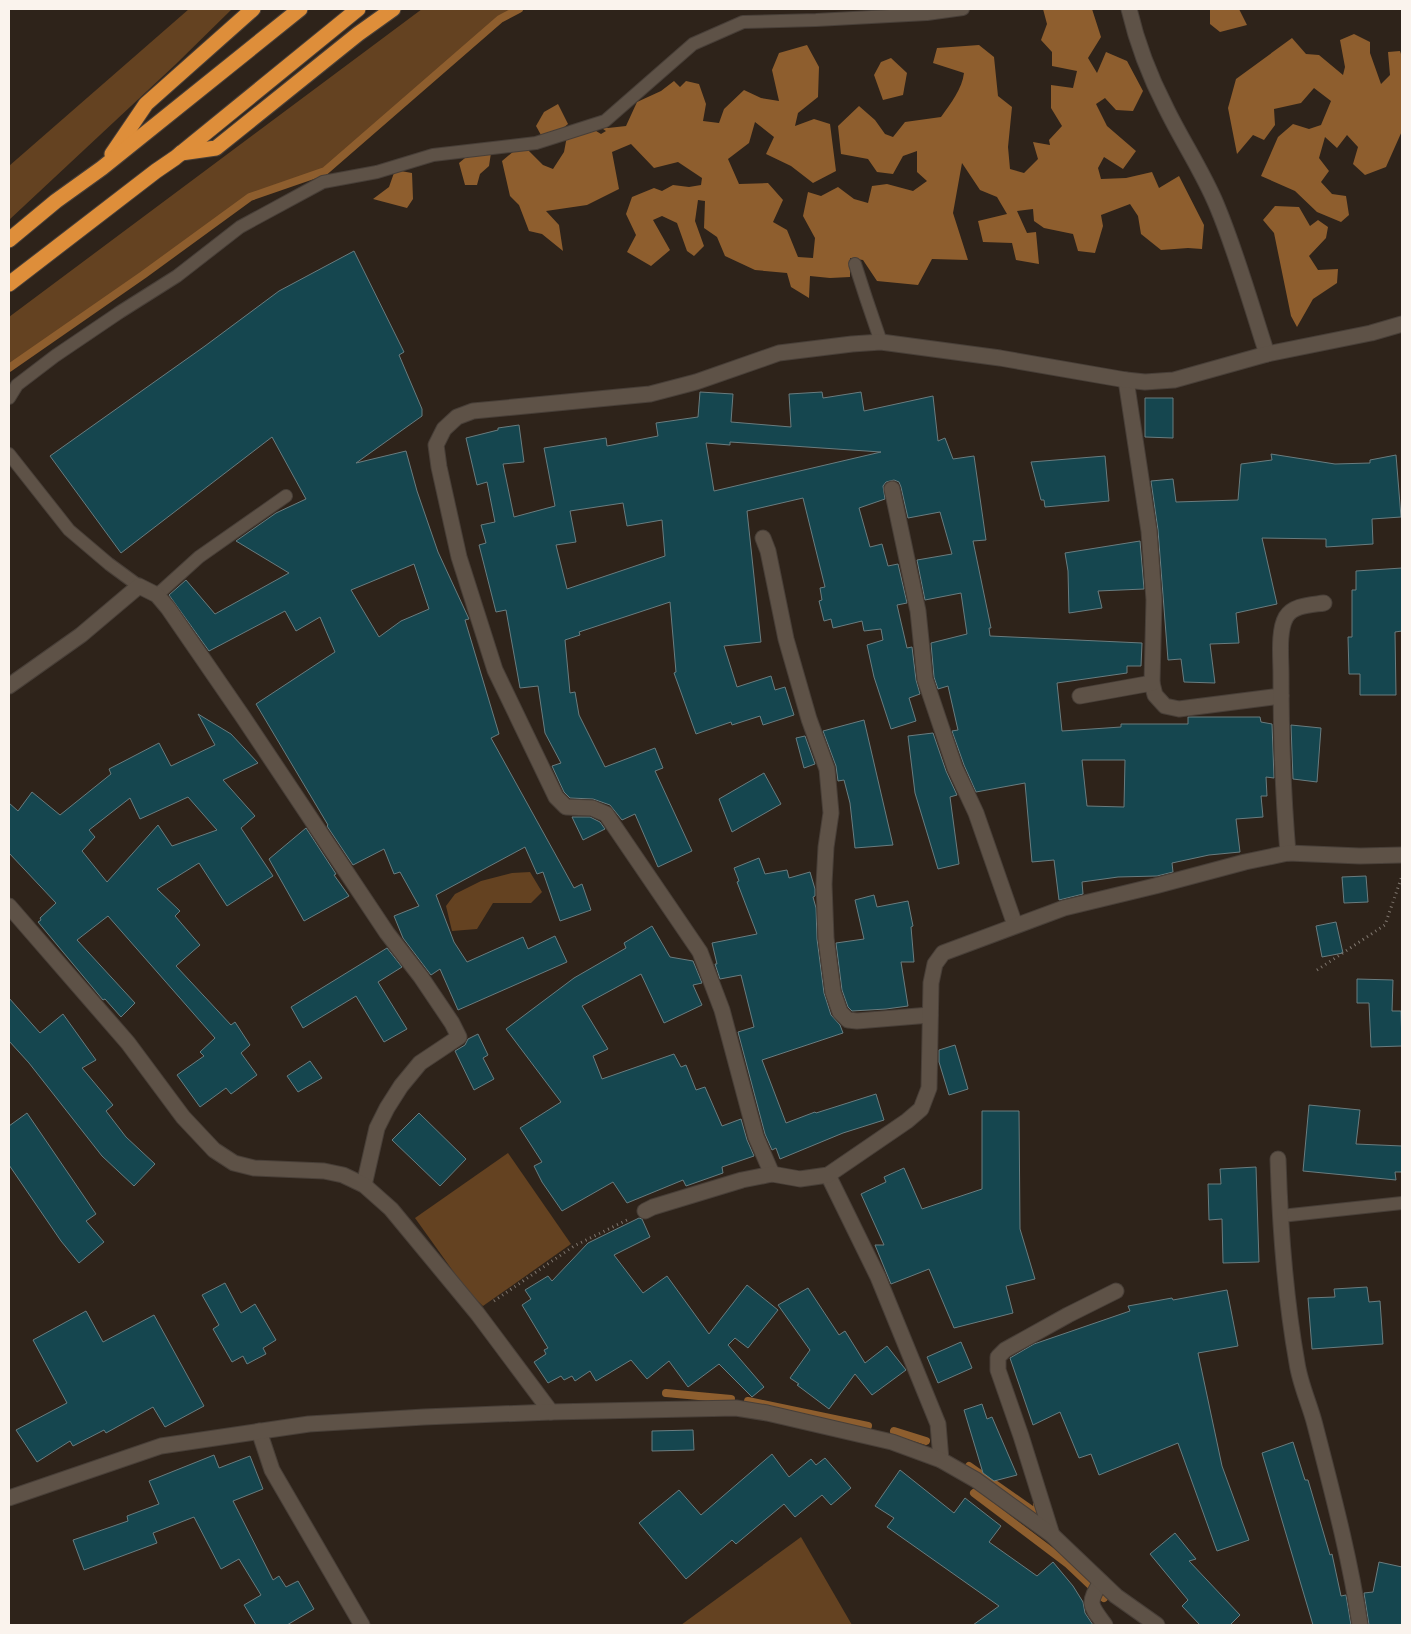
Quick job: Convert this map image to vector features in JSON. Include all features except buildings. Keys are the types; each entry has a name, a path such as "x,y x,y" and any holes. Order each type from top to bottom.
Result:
{"highway":[{"path":"102,168 146,104 253,9"},
{"path":"9,240 300,9"},
{"path":"9,284 156,171 176,158 358,9"},
{"path":"181,153 216,148 358,34 393,9"}],"street":[{"path":"1129,9 1150,73 1166,110 1196,162 1217,206 1267,354"},
{"path":"772,1174 756,1136 722,1010 700,952 606,814 592,808 566,807 556,797 495,670 459,556 439,467 436,445 444,429 457,418 473,411 650,394 696,382 779,353 852,344 881,342 1000,358 1145,382 1174,380 1267,354 1402,324"},
{"path":"1126,380 1149,531 1154,600 1152,684 1156,695 1165,706 1180,709 1281,696"},
{"path":"892,489 918,611 925,679 955,768 976,813 1015,926"},
{"path":"763,538 768,551 786,639 809,719 827,770 831,812 826,847 824,884 826,938 833,992 840,1012 848,1020 857,1021 930,1015"},
{"path":"9,686 82,635 139,586 157,595 248,725 387,933 421,977 452,1023 459,1037 420,1063 401,1086 377,1128 364,1185"},
{"path":"1288,853 1284,811 1281,696 1282,627 1287,616 1298,607 1324,603"},
{"path":"1080,696 1152,684"},
{"path":"645,1211 742,1180 772,1174 800,1179 828,1175 921,1109 929,1088 931,983 935,964 943,953 1064,908 1245,862 1288,853 1402,856"},
{"path":"9,906 128,1043 183,1116 214,1150 234,1163 254,1168 324,1171 343,1175 364,1185 391,1208 477,1313 551,1412"},
{"path":"1278,1159 1280,1216 1286,1284 1297,1365 1343,1535 1360,1625"},
{"path":"828,1175 878,1277 938,1424 941,1460"},
{"path":"1052,1535 998,1370 998,1358 1005,1350 1068,1314 1116,1291"},
{"path":"9,1498 160,1446 309,1424 551,1412 736,1408 768,1413 892,1442 941,1460 976,1480 1052,1535 1101,1582 1128,1605 1157,1625"},
{"path":"259,1431 272,1470 362,1625"},
{"path":"1101,1582 1092,1596 1092,1604 1105,1625"}],"lane":[{"path":"9,398 17,385 55,356 177,276 240,227 323,182 377,172 433,155 536,143 605,121 693,44 743,22 927,14 963,9"},
{"path":"855,264 881,342"},
{"path":"9,454 68,530 139,586"},
{"path":"157,595 199,557 286,496"},
{"path":"1280,1216 1402,1203"}],"path":[{"path":"1317,970 1385,925 1402,876"},
{"path":"477,1313 574,1246 645,1211"}],"shaded area":[{"path":"189,9 232,9 9,220 9,166"},
{"path":"422,9 521,9 493,27 325,171 250,197 143,275 9,368 9,317"},
{"path":"1043,9 1092,9 1101,37 1088,58 1097,73 1106,52 1127,61 1143,91 1133,111 1116,110 1105,98 1096,104 1107,126 1136,151 1123,169 1104,157 1098,168 1101,179 1126,178 1152,172 1159,188 1179,176 1204,225 1202,249 1161,250 1141,234 1138,216 1130,204 1101,215 1103,226 1095,253 1078,251 1073,234 1044,228 1034,221 1033,209 1017,211 1027,233 1036,232 1039,264 1016,260 1012,243 983,242 978,221 1007,214 997,197 980,190 962,163 953,213 968,260 932,259 918,285 877,281 863,260 850,258 850,277 810,276 809,298 791,287 787,273 755,270 725,256 717,237 704,228 705,201 698,200 695,221 704,246 694,256 687,251 677,223 662,216 653,220 670,250 651,266 627,252 636,235 626,214 632,197 654,188 662,191 673,185 689,187 701,185 702,178 678,162 654,168 631,144 612,152 619,189 587,205 546,211 559,225 563,251 542,234 529,231 519,205 510,196 502,161 514,151 528,150 543,165 553,169 564,152 567,136 588,126 601,134 606,131 597,125 608,128 626,126 637,102 661,91 674,81 680,87 686,81 699,84 706,104 703,121 719,123 724,109 744,90 761,98 779,101 772,70 779,53 807,45 819,67 818,97 798,113 795,126 814,119 830,124 836,171 813,183 791,166 766,154 774,137 755,122 749,143 728,159 739,184 768,183 783,200 773,222 787,230 798,257 813,258 815,238 803,216 808,192 821,196 838,187 854,199 868,203 872,186 887,184 913,191 927,181 917,172 917,151 903,156 893,174 877,172 868,159 841,154 838,126 859,106 875,120 885,134 893,137 905,122 941,117 958,90 964,73 933,63 937,48 979,45 994,57 998,96 1012,107 1008,147 1010,169 1024,173 1038,159 1033,142 1050,145 1049,140 1062,126 1051,108 1051,85 1073,88 1077,71 1052,66 1052,52 1041,40 1047,24"},
{"path":"1210,9 1239,9 1247,25 1220,32 1210,24"},
{"path":"1354,34 1370,42 1370,53 1381,84 1390,75 1388,52 1400,51 1402,57 1402,131 1386,167 1365,175 1353,164 1358,147 1347,135 1337,148 1325,137 1319,158 1329,171 1321,182 1332,194 1346,196 1349,215 1341,222 1317,212 1295,191 1261,176 1278,137 1293,124 1309,129 1321,125 1331,101 1314,88 1301,103 1274,109 1275,125 1264,140 1253,135 1237,154 1228,108 1236,79 1292,38 1306,54 1319,55 1343,75 1345,67 1340,40"},
{"path":"891,58 907,73 903,95 883,100 874,75 881,62"},
{"path":"558,104 568,124 557,133 541,135 536,126 544,112"},
{"path":"471,153 491,153 489,166 480,174 477,185 465,185 459,163"},
{"path":"395,170 412,173 413,199 407,208 373,199 389,187"},
{"path":"1275,206 1299,207 1310,226 1318,220 1328,227 1326,238 1309,256 1318,270 1338,269 1337,283 1313,299 1297,327 1291,316 1274,233 1263,220"},
{"path":"530,872 542,892 531,903 493,903 477,929 452,931 446,906 455,894 481,881 512,873"},
{"path":"508,1153 571,1244 483,1306 468,1292 415,1218"},
{"path":"801,1537 852,1625 681,1625"}],"waterway":[{"path":"9,368 143,275 250,197 325,171 500,19 519,9"},
{"path":"666,1393 731,1399"},
{"path":"748,1401 868,1426"},
{"path":"894,1431 926,1441"},
{"path":"969,1466 1036,1513 1039,1512 1037,1504"},
{"path":"974,1493 1068,1564 1104,1598"}]}
